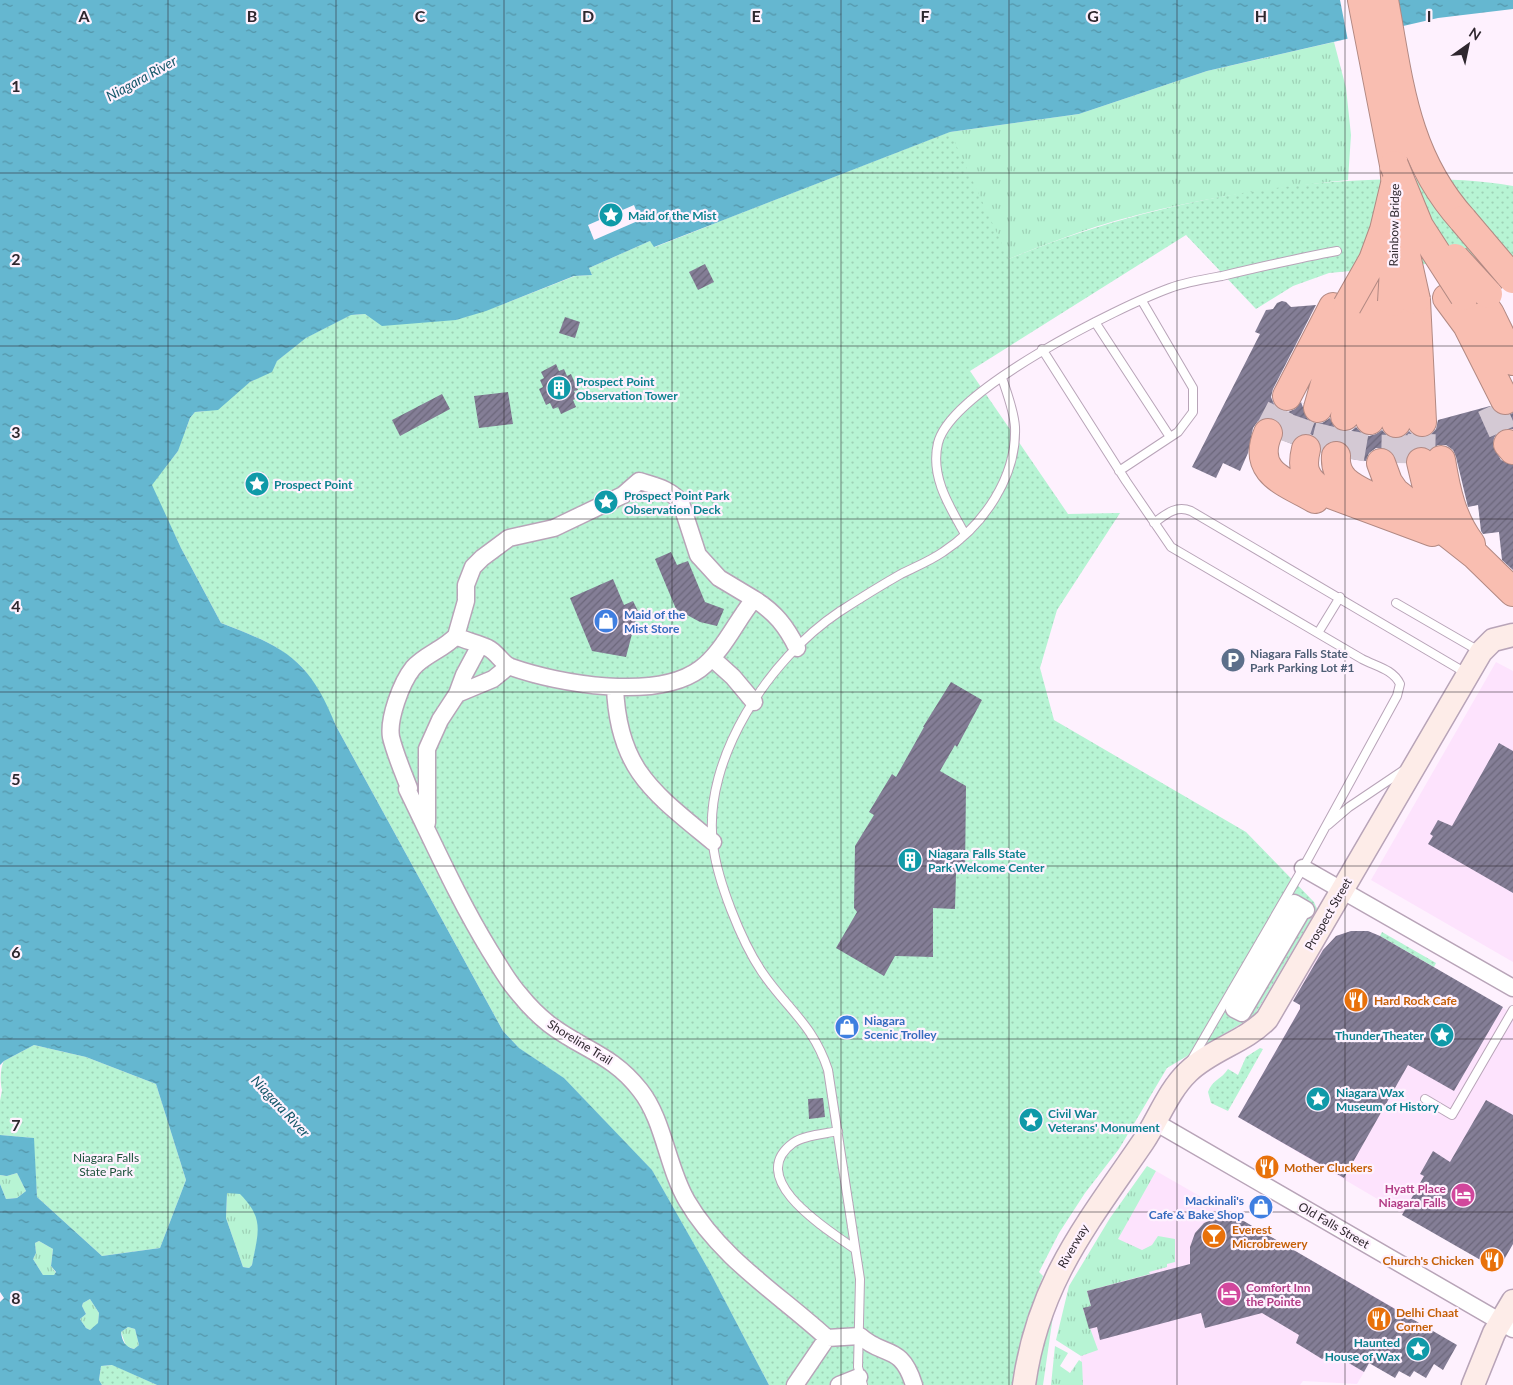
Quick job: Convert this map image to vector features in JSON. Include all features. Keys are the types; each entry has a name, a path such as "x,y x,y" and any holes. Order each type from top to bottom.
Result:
{"highway":[{"name":"Rainbow Bridge","path":"1362,0 1396,219 1379,306 1387,358 1364,415"},
{"path":"1384,0 1404,109 1421,160 1440,192 1512,274"},
{"path":"1396,219 1446,248 1477,301 1513,332"},
{"path":"1396,219 1490,314 1513,361"},
{"path":"1364,415 1379,306 1396,219"},
{"path":"1364,415 1353,355 1379,306 1396,219"},
{"path":"1477,301 1479,320 1503,399"},
{"path":"1364,415 1321,358 1379,306"},
{"path":"1357,456 1304,471 1316,487 1331,496 1384,505 1434,524"},
{"path":"1357,456 1384,505"},
{"path":"1357,456 1388,482 1395,492 1484,563 1513,592"},
{"path":"1384,505 1344,510 1315,499 1278,478 1268,468 1262,457 1357,456 1430,490 1434,524"}],"main road":[{"path":"1480,652 1493,640 1513,635"},
{"name":"Prospect Street","path":"1155,1122 1179,1081 1195,1066 1257,1028 1266,1019 1480,652"},
{"name":"Riverway","path":"1024,1385 1036,1326 1056,1275 1093,1212 1155,1122"},
{"path":"1473,1385 1488,1346 1507,1325 1513,1301"}],"street":[{"path":"754,600 712,658 686,677 664,684 615,687 565,680 509,666 489,648 479,646 456,636 466,601 466,586 473,567 482,558 509,538 554,528 623,495 639,481 669,491 676,496 681,503 698,555 719,578 754,600 779,618 797,648"},
{"name":"Shoreline Trail","path":"456,636 446,646 413,668 397,699 395,713 391,720 391,737 409,788 408,790 476,928 519,994 548,1023 611,1060 627,1074 642,1093 655,1118 664,1147 687,1201 713,1238 827,1338"},
{"path":"430,837 427,823 426,795 427,749 440,720 457,694 464,675 479,646"},
{"path":"712,658 733,677 754,702"},
{"path":"457,694 493,679 509,666"},
{"path":"615,687 620,732 633,763 667,804 713,842"},
{"path":"1303,868 1513,988"},
{"path":"1294,903 1306,910 1302,911 1242,1014 1234,1009 1294,903"},
{"name":"Old Falls Street","path":"1155,1122 1507,1325"},
{"path":"795,1385 827,1338 860,1336 871,1346 883,1348 902,1360 910,1371 914,1385"},
{"path":"839,1385 861,1381"}],"lane":[{"path":"965,534 945,499 935,466 938,441 952,415 1042,350 1095,322 1171,287 1337,252"},
{"path":"1119,471 1178,432 1193,412 1193,388 1142,300"},
{"path":"1095,322 1170,437"},
{"path":"1042,350 1168,544 1362,659 1391,674 1398,681 1399,692 1325,828 1179,1081"},
{"path":"861,1381 860,1289 828,1070 823,1054 803,1021 770,983 751,954 722,883 713,842 714,803 723,761 731,742 754,702 797,648 839,613 899,575 934,558 965,534 993,501 1007,475 1012,457 1015,425 1002,378"},
{"path":"1154,523 1174,509 1191,511 1468,674"},
{"path":"1318,633 1340,597"},
{"path":"1396,603 1480,652"},
{"path":"1325,828 1349,807 1418,760"},
{"path":"1425,1099 1452,1115 1513,1010"},
{"path":"838,1131 794,1142 782,1155 778,1174 784,1190 803,1210 855,1249"}],"shaded area":[{"path":"1496,662 1513,671 1513,962 1371,880"},
{"path":"1351,931 1368,931 1380,936 1513,1014 1513,1244 1498,1270 1238,1117 1299,1010 1300,1005 1293,1001 1321,951 1336,936"},
{"path":"1156,1171 1400,1311 1357,1384 1303,1381 1300,1385 1083,1385 1076,1303 1117,1239"}],"green space":[{"path":"1334,42 1346,88 1351,135 1348,180 1220,197 1126,218 1041,246 954,282 643,1141 769,1385 711,1274 652,1170 564,1078 519,1048 303,666 269,642 178,451 182,436 212,406 271,372 277,361 306,338 351,315 456,320 592,275 721,221 950,132 1079,114 1207,71"},
{"path":"950,132 1009,259 1107,224 1209,199 1260,190 1312,184 1364,180 1427,179 1476,181 1513,186 1513,265 1458,261 1329,273 1293,286 1256,309 1186,235 970,371 1068,514 1120,513 1057,610 1040,668 1054,720 1246,832 1314,902 1317,909 1254,1016 1167,1068 1119,1149 1085,1193 1059,1233 1039,1272 1043,1276 1027,1320 1013,1385 769,1385 711,1274 652,1170 564,1078 519,1048 503,1031 336,726 316,685 293,659 279,649 263,640 221,623 181,548 151,485 178,451 190,418 195,412 218,410 250,382 271,372 277,361 306,338 351,315 365,314 382,326 456,320 486,311 575,276 592,275 589,268 650,241 655,247"},
{"path":"1382,932 1436,963 1434,967 1380,936"},
{"name":"Niagara Falls State Park","path":"34,1045 86,1057 156,1084 186,1180 160,1248 102,1256 37,1197 33,1138 0,1135 1,1075 4,1061"},
{"path":"1260,1048 1263,1049 1228,1111 1211,1103 1208,1092 1212,1085 1228,1069 1238,1075 1246,1057"},
{"path":"1147,1166 1156,1171 1118,1239 1142,1250 1152,1245 1158,1236 1175,1239 1175,1262 1167,1264 1167,1267 1149,1272 1150,1274 1087,1291 1091,1306 1083,1309 1098,1350 1081,1356 1056,1340 1069,1286 1110,1218"},
{"path":"17,1173 26,1191 17,1198 6,1199 0,1184 0,1175 7,1176"},
{"path":"227,1193 240,1193 254,1211 257,1219 257,1244 252,1265 249,1268 243,1267 226,1218"},
{"path":"39,1241 53,1249 51,1266 56,1273 54,1275 43,1275 33,1259 36,1253 35,1243"},
{"path":"90,1299 99,1313 98,1324 90,1330 86,1328 80,1319 86,1314 82,1306 83,1303"},
{"path":"1054,1309 1043,1385 1034,1385 1041,1347"},
{"path":"128,1327 135,1329 139,1345 134,1349 126,1346 121,1332"},
{"path":"1055,1346 1068,1353 1060,1366 1070,1373 1079,1360 1082,1362 1083,1385 1051,1385"},
{"path":"113,1365 157,1385 102,1385 99,1380 101,1366"}],"water":[{"name":"Niagara River","path":"0,0 1513,0 1513,9 1438,18 1207,71 1079,114 950,132 654,247 650,241 589,268 592,275 574,276 486,311 456,320 382,326 365,314 351,315 306,338 277,361 272,372 250,382 218,410 195,412 190,418 178,451 152,485 181,548 221,623 263,640 279,649 293,659 316,685 336,726 503,1031 519,1048 564,1078 652,1170 711,1274 769,1385 157,1385 112,1365 101,1366 99,1380 102,1385 0,1385 0,1302 4,1298 0,1292 0,1184 6,1199 17,1198 26,1191 17,1173 7,1176 0,1175 0,1135 34,1138 37,1197 102,1256 160,1248 186,1180 156,1084 86,1057 34,1045 0,1065","holes":["227,1193 240,1194 253,1211 258,1227 252,1265 249,1268 243,1267 226,1218","39,1241 53,1249 51,1266 56,1272 54,1275 43,1275 33,1259 36,1253 35,1243","90,1299 99,1313 98,1323 90,1330 86,1328 80,1319 86,1314 82,1306 83,1303","128,1327 135,1329 139,1345 134,1349 128,1347 123,1341 121,1332"]}],"pier":[{"path":"1340,0 1395,0 1400,30 1348,41"},
{"path":"634,205 640,220 594,240 588,225"}],"building":[{"path":"705,264 714,282 698,290 689,272"},
{"path":"1282,301 1291,307 1316,305 1273,389 1271,397 1274,404 1280,410 1288,412 1295,409 1301,402 1307,418 1313,423 1322,423 1330,418 1335,428 1342,431 1351,431 1356,427 1362,433 1369,436 1382,430 1388,436 1395,439 1403,437 1409,431 1414,436 1422,438 1430,435 1436,429 1438,420 1490,406 1496,413 1504,416 1513,413 1513,429 1498,432 1494,438 1493,446 1501,460 1513,465 1513,570 1502,560 1499,532 1483,534 1478,505 1468,507 1456,457 1453,450 1446,445 1438,445 1430,450 1417,447 1410,451 1406,463 1398,463 1391,451 1383,448 1376,448 1369,453 1366,461 1358,460 1352,459 1349,448 1343,442 1335,440 1328,443 1321,453 1321,444 1316,437 1310,434 1301,434 1292,444 1282,440 1283,430 1280,423 1273,418 1265,418 1258,421 1253,428 1248,453 1240,471 1223,463 1216,478 1192,467 1260,334 1255,332 1266,310 1273,309 1277,303"},
{"path":"565,317 580,322 575,338 559,333"},
{"name":"Prospect Point Observation Tower","path":"556,364 559,371 564,369 567,376 571,374 578,390 574,391 577,398 573,400 576,407 561,414 558,407 553,409 550,403 546,405 539,389 543,387 540,380 544,378 541,372"},
{"path":"508,392 513,424 479,428 474,396"},
{"path":"442,394 450,409 400,436 392,420"},
{"path":"671,552 677,565 688,561 705,602 724,609 717,626 700,622 676,609 655,559"},
{"name":"Maid of the Mist Store","path":"613,579 624,605 633,601 638,611 626,657 592,651 570,598"},
{"name":"Niagara Falls State Park Welcome Center","path":"951,682 982,700 957,747 955,745 940,771 966,786 965,874 956,874 955,909 933,908 933,957 895,956 884,976 836,948 857,912 854,908 855,846 874,815 869,812 892,774 896,777 923,727"},
{"path":"1499,743 1513,751 1513,893 1428,844 1433,836 1430,834 1438,820 1452,826"},
{"path":"1351,931 1368,931 1380,936 1503,1007 1454,1091 1408,1065 1344,1178 1238,1117 1300,1009 1300,1005 1293,1001 1323,950 1336,936"},
{"path":"823,1098 825,1117 809,1119 808,1099"},
{"name":"Hyatt Place Niagara Falls","path":"1486,1100 1513,1115 1513,1244 1498,1270 1402,1215 1424,1176 1420,1174 1433,1151 1450,1162"},
{"name":"Comfort Inn the Pointe","path":"1217,1217 1234,1217 1242,1220 1457,1345 1443,1370 1434,1364 1426,1378 1414,1371 1410,1377 1399,1371 1395,1378 1369,1363 1364,1372 1332,1353 1322,1359 1296,1343 1299,1335 1262,1313 1205,1328 1201,1313 1100,1340 1097,1327 1089,1329 1083,1308 1091,1306 1087,1291 1190,1264 1190,1247 1195,1233 1204,1223"}],"tunnel":[{"path":"1268,433 1287,396"},
{"path":"1292,444 1306,404"},
{"path":"1491,406 1508,444"},
{"path":"1323,453 1333,413"},
{"path":"1350,459 1357,418"},
{"path":"1421,462 1422,422"},
{"path":"1395,463 1396,423"}],"place":[{"name":"Maid of the Mist","path":"611,215"},
{"name":"Prospect Point Observation Tower","path":"559,388"},
{"name":"Prospect Point","path":"257,484"},
{"name":"Prospect Point Park Observation Deck","path":"606,502"},
{"name":"Maid of the Mist Store","path":"606,621"},
{"name":"Niagara Falls State Park Parking Lot #1","path":"1233,660"},
{"name":"Niagara Falls State Park Welcome Center","path":"910,860"},
{"name":"Hard Rock Cafe","path":"1356,1000"},
{"name":"Niagara Scenic Trolley","path":"847,1027"},
{"name":"Thunder Theater","path":"1442,1035"},
{"name":"Niagara Wax Museum of History","path":"1318,1099"},
{"name":"Civil War Veterans' Monument","path":"1031,1120"},
{"name":"Mother Cluckers","path":"1267,1167"},
{"name":"Hyatt Place Niagara Falls","path":"1463,1195"},
{"name":"Mackinali's Cafe & Bake Shop","path":"1261,1207"},
{"name":"Everest Microbrewery","path":"1214,1236"},
{"name":"Church's Chicken","path":"1492,1260"},
{"name":"Comfort Inn the Pointe","path":"1229,1294"},
{"name":"Delhi Chaat Corner","path":"1379,1319"},
{"name":"Haunted House of Wax","path":"1418,1349"}]}
